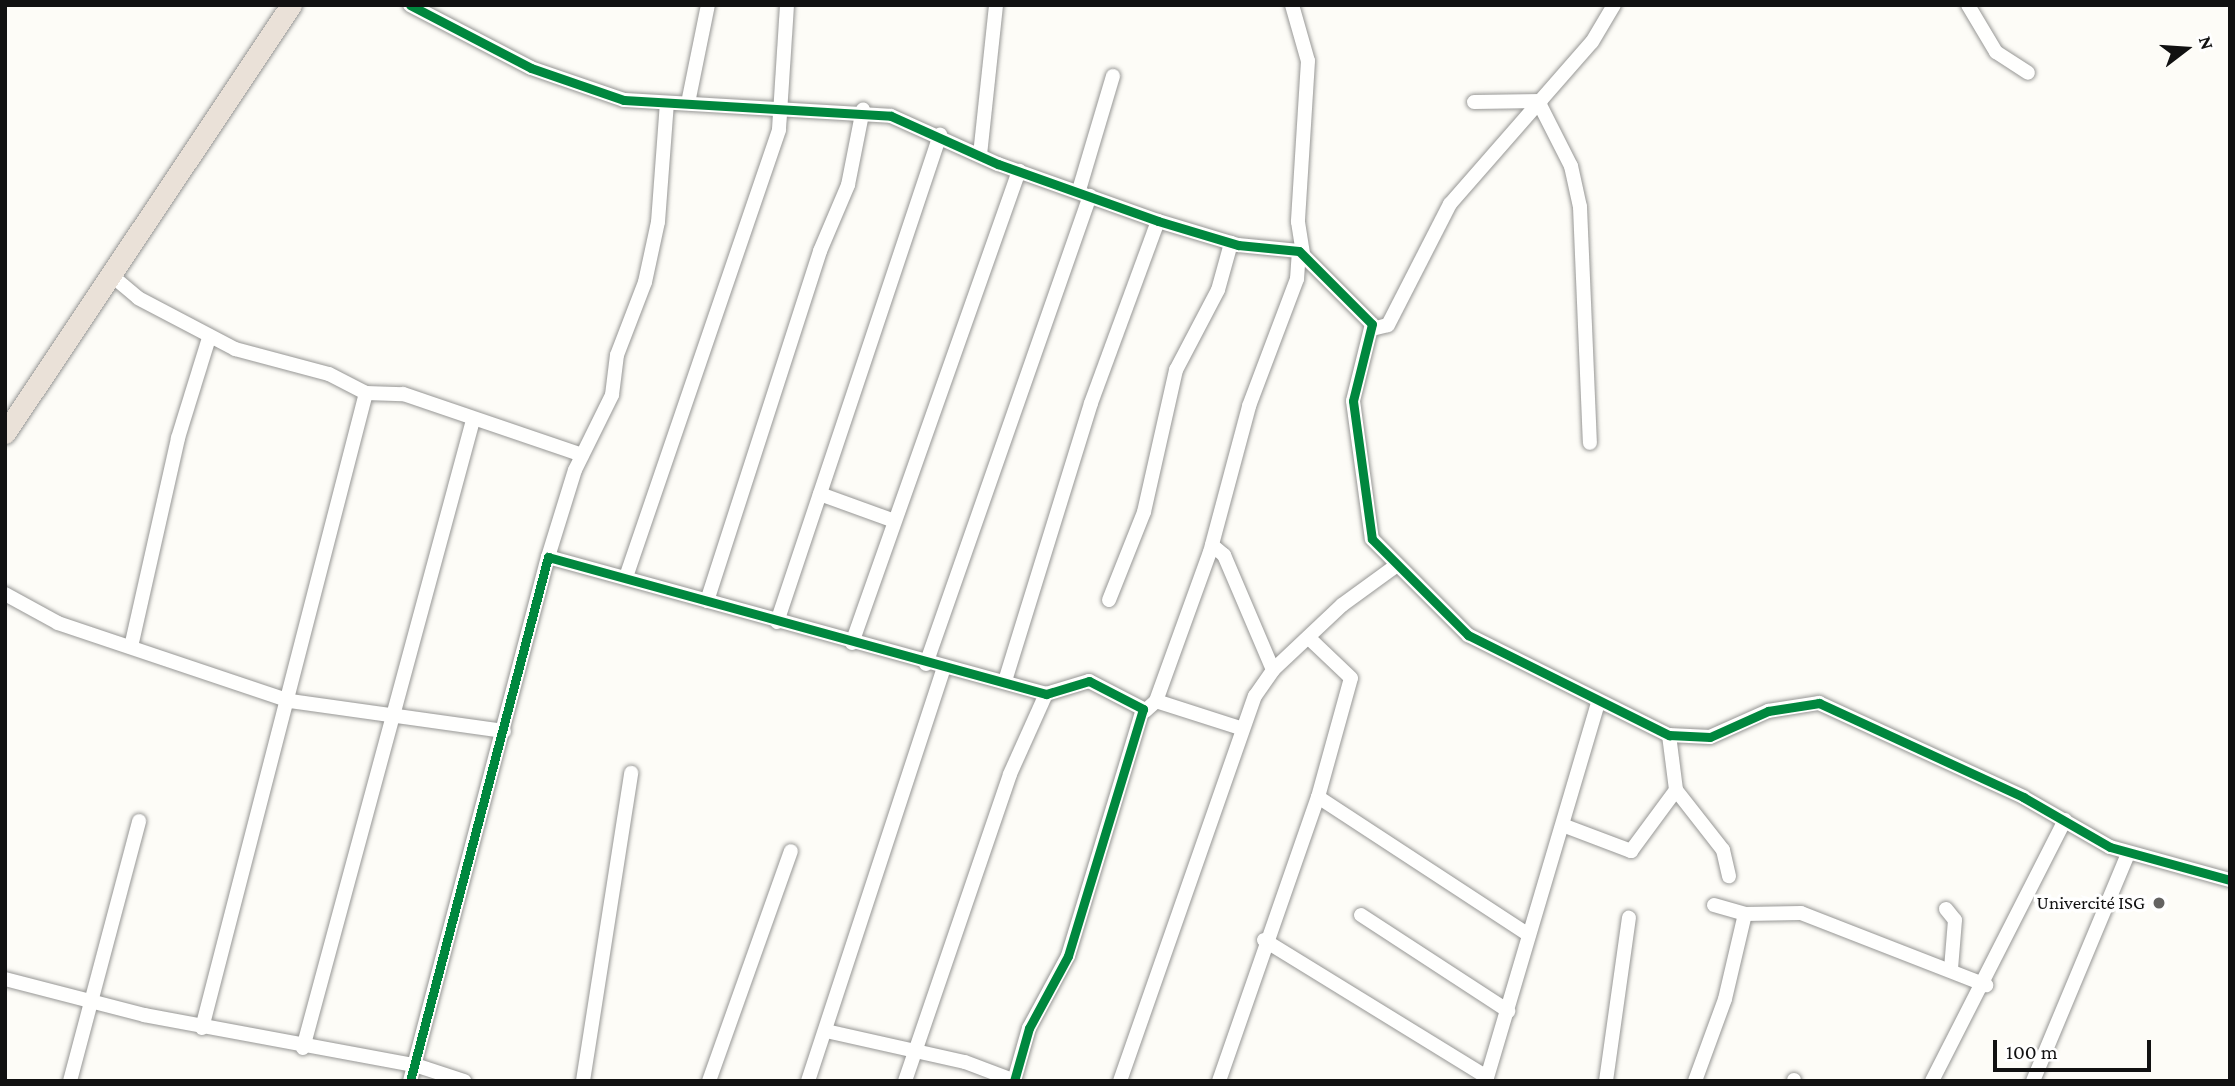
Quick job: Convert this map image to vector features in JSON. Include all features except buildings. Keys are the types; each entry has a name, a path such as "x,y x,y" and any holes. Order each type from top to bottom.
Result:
{"highway":[{"path":"5,433 291,5"}],"street":[{"path":"688,103 709,5"},
{"path":"626,577 779,129 787,5"},
{"path":"980,155 996,5"},
{"path":"826,1031 1015,1081 1029,1028 1068,956 1150,706 1212,545 1249,406 1297,279 1301,252 1298,222 1308,61 1292,5"},
{"path":"1373,329 1388,325 1450,204 1540,102 1614,5"},
{"path":"1968,5 1996,52 2028,73"},
{"path":"415,7 573,85 624,100 863,109 940,135 1019,171 1158,221 1231,243 1301,252 1373,329"},
{"path":"926,664 1085,193 1113,76"},
{"path":"1474,102 1540,102"},
{"path":"1540,102 1572,166 1580,207 1590,443"},
{"path":"410,1081 548,557 582,455 612,395 618,355 645,282 658,222 667,103"},
{"path":"708,601 820,251 848,185 863,109"},
{"path":"777,622 940,135"},
{"path":"852,643 892,520 1019,171"},
{"path":"1005,681 1091,403 1158,221"},
{"path":"1110,600 1144,512 1176,370 1218,290 1231,243"},
{"path":"111,275 209,338 329,374 366,393 403,394 582,455"},
{"path":"1373,329 1355,375 1355,423 1370,532 1397,565 1468,635 1598,704 1669,735 1710,737 1768,711 1819,703 2065,820 2128,855 2230,880"},
{"path":"131,647 178,438 209,338"},
{"path":"202,1028 289,701 366,393"},
{"path":"303,1048 396,717 473,420"},
{"path":"820,494 892,520"},
{"path":"1212,545 1224,555 1273,670"},
{"path":"548,557 926,664 1005,681 1046,694 1089,681 1150,706 1240,728"},
{"path":"1120,1081 1240,728 1273,670 1308,637 1397,565"},
{"path":"5,594 58,623 289,701 503,731"},
{"path":"1219,1081 1264,940 1318,797 1351,678 1308,637"},
{"path":"808,1081 944,668"},
{"path":"905,1081 1010,774 1046,694"},
{"path":"1264,940 1487,1079 1529,935 1565,826 1598,704"},
{"path":"1669,735 1676,790 1723,850 1729,876"},
{"path":"583,1081 631,773"},
{"path":"1565,826 1631,852 1676,790"},
{"path":"1318,797 1529,935"},
{"path":"1932,1081 1986,985 2065,820"},
{"path":"70,1081 89,1001 139,821"},
{"path":"709,1081 791,851"},
{"path":"2033,1081 2128,855"},
{"path":"1714,905 1745,914 1801,913 1951,969 1986,985"},
{"path":"1946,909 1955,920 1951,969"},
{"path":"1695,1081 1745,914"},
{"path":"1362,915 1508,1011"},
{"path":"1606,1081 1629,918"},
{"path":"5,979 202,1028 303,1048 415,1065 464,1081"}],"cycle path":[{"path":"410,5 531,68 624,100 891,116 998,164 1158,221 1238,245 1299,251 1372,324 1353,401 1372,539 1468,635 1669,735 1710,737 1768,711 1819,703 2023,797 2110,847 2230,880"},
{"path":"410,1081 548,557 1046,694 1089,681 1143,709 1068,956 1029,1028 1014,1081"}],"place":[{"name":"Univercité ISG","path":"2159,903"}]}
